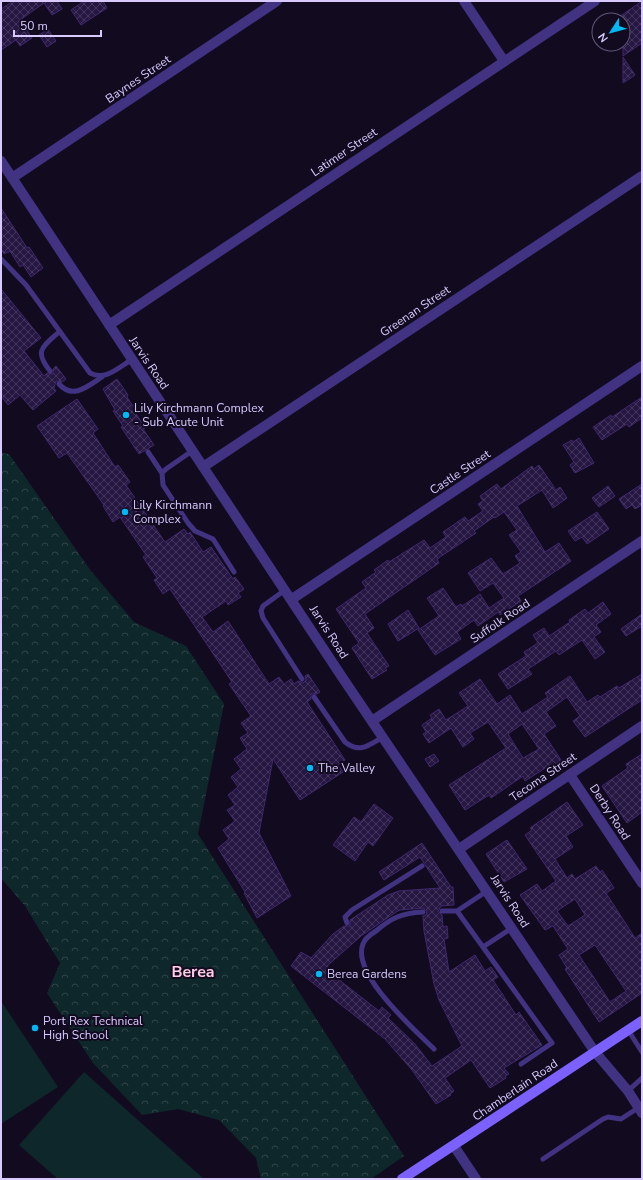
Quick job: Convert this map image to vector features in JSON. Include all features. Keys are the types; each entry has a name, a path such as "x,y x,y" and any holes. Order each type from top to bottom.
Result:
{"street":[{"name":"Baynes Street","path":"12,178 277,1"},
{"path":"464,1 504,61"},
{"name":"Latimer Street","path":"109,325 595,1"},
{"name":"Jarvis Road","path":"1,161 131,360 292,599 372,721 488,890 595,1052 628,1091 640,1110"},
{"name":"Greenan Street","path":"203,467 642,176"},
{"name":"Castle Street","path":"292,599 642,366"},
{"name":"Suffolk Road","path":"372,721 642,541"},
{"name":"Tecoma Street","path":"459,849 642,726"},
{"name":"Derby Road","path":"570,775 642,883"},
{"name":"Chamberlain Road","path":"402,1179 642,1022"},
{"path":"454,1146 476,1179"}],"lane":[{"path":"1,259 26,285 90,373 97,377 104,376"},
{"path":"50,371 40,356 41,351 44,345 59,332"},
{"path":"59,384 66,390 75,392 83,389 131,360"},
{"path":"162,473 192,451"},
{"path":"148,452 162,473 163,485 188,523 195,531 213,539 234,572"},
{"path":"285,590 263,606 261,611 263,618 302,679"},
{"path":"314,697 345,742 351,746 357,748 366,747 383,737"},
{"path":"347,923 345,917 352,910 422,866"},
{"path":"442,911 456,911 488,890"},
{"path":"456,911 552,1043 521,1064"},
{"path":"423,912 407,912 396,916 365,940 362,945 361,953 369,978 389,1003 434,1049"},
{"path":"483,947 512,928"},
{"path":"358,938 362,945"},
{"path":"628,1030 642,1052"},
{"path":"628,1091 642,1078"},
{"path":"543,1159 604,1119 608,1117 621,1119 640,1110"}],"green space":[{"path":"1,453 9,454 91,571 134,622 186,646 224,704 198,834 404,1156 371,1179 261,1179 256,1158 219,1120 178,1109 142,1115 93,1063 47,993 60,963 25,906 1,878"},
{"path":"1,1001 58,1087 1,1124"},
{"path":"84,1072 204,1179 58,1179 19,1145"}],"building":[{"path":"13,1 57,1 62,9 52,15 44,3 20,20 32,38 20,46 16,40 1,50 1,9"},
{"path":"84,1 103,1 107,8 81,25 71,10"},
{"path":"642,1 642,43 631,51 631,12 626,12"},
{"path":"48,29 56,41 47,47 39,35"},
{"path":"623,52 629,52 623,56"},
{"path":"623,57 635,75 623,83"},
{"path":"1,208 27,248 29,247 43,268 31,277 23,265 20,267 10,251 4,254 1,249"},
{"path":"1,289 41,338 24,351 44,376 47,373 53,374 53,369 56,366 66,379 62,382 56,381 54,388 56,391 33,410 20,395 8,405 1,396"},
{"name":"Lily Kirchmann Complex - Sub Acute Unit","path":"117,379 128,395 127,397 145,428 143,429 154,445 139,454 121,427 123,426 113,411 115,410 103,389"},
{"path":"642,397 642,418 629,427 627,424 602,440 593,427 611,415 612,417"},
{"path":"77,399 98,429 93,433 115,467 118,465 130,482 126,485 165,542 184,529 188,534 190,532 203,552 211,547 233,579 235,577 244,589 238,593 241,597 228,605 226,601 202,617 213,632 228,621 269,684 279,677 284,684 291,679 294,684 298,681 303,683 306,680 305,676 308,674 320,692 317,694 311,694 311,699 307,702 345,760 338,765 343,772 300,800 273,759 259,833 291,896 257,918 244,893 245,892 218,848 229,839 223,830 235,821 227,810 235,805 228,795 238,787 231,777 241,769 234,759 247,749 240,738 248,733 241,723 251,716 229,684 232,682 170,589 163,594 154,580 157,578 143,557 146,555 120,517 113,522 103,506 104,505 67,453 59,458 37,426"},
{"path":"579,438 594,463 575,473 570,465 574,462 563,445 572,440 573,442"},
{"path":"539,465 556,490 560,487 567,498 553,508 542,490 517,506 545,552 559,543 571,561 518,596 521,601 500,615 498,612 478,626 474,620 457,632 461,639 435,655 418,630 439,616 427,598 443,588 456,607 461,604 462,606 480,594 489,608 504,598 493,583 480,591 468,573 491,558 503,574 520,563 515,556 521,552 509,535 517,530 504,512 495,518 494,517 474,531 476,533 437,559 439,563 365,614 374,628 367,633 389,666 385,668 387,670 372,679 352,648 359,643 336,609 366,588 362,582 376,572 374,570 388,560 389,562 424,540 430,548 446,537 443,532 465,517 468,521 483,511 478,504 483,501 480,496 497,484 501,489 532,466 534,469"},
{"path":"642,484 642,505 635,509 632,505 626,509 619,499"},
{"path":"608,486 615,496 599,507 592,498"},
{"path":"597,512 609,529 587,544 582,537 575,541 568,531"},
{"path":"603,602 611,614 596,625 601,632 594,637 605,652 595,659 582,640 559,655 556,651 528,669 532,674 508,689 498,674 526,656 524,652 538,643 533,635 544,628 549,636 570,622 569,620 585,609 588,613"},
{"path":"408,610 419,628 398,641 388,624"},
{"path":"642,614 642,626 626,636 621,629"},
{"path":"642,674 642,700 585,737 573,721 580,716 567,697 546,712 556,726 544,734 561,760 551,767 550,765 525,781 523,776 491,798 489,795 465,810 449,785 506,748 488,722 470,733 474,739 463,747 451,728 429,743 423,734 426,732 422,725 432,718 430,715 439,709 446,720 468,706 459,693 480,679 497,704 510,695 522,714 548,697 545,693 570,676 587,702 598,695 600,697 617,686 619,688","holes":["522,724 539,749 523,758 508,734"]},
{"path":"434,754 439,761 430,767 425,759"},
{"path":"642,754 642,812 627,823 602,786 628,768 626,764"},
{"path":"567,802 583,825 566,836 573,847 555,859 567,878 572,874 575,879 596,866 600,872 602,870 614,888 606,893 635,938 642,933 642,993 599,1022 565,969 567,968 559,955 568,949 553,926 545,930 520,895 537,884 542,891 556,881 525,835 532,830 530,828","holes":["575,899 585,915 568,926 557,911","595,945 626,991 610,1002 579,955"]},
{"path":"374,804 393,818 373,846 368,842 355,861 333,845 354,817 361,822"},
{"path":"507,840 527,869 504,882 486,854"},
{"name":"Berea Gardens","path":"422,843 451,887 453,887 454,905 441,906 438,911 442,915 443,927 447,926 448,938 444,939 449,972 475,955 485,971 491,967 498,977 493,980 516,1015 519,1012 542,1045 504,1068 509,1074 505,1076 506,1078 490,1088 471,1060 445,1078 454,1091 450,1094 451,1095 436,1104 412,1070 385,1039 291,966 301,952 311,958 333,934 344,926 350,926 350,920 388,895 399,891 440,888 420,857 384,880 379,872","holes":["423,908 427,911 426,915 423,916 424,931 434,984 439,1000 462,1046 432,1066 415,1044 388,1018 391,1015 382,1007 379,1011 338,979 340,976 327,966 361,936 396,912 400,910"]}],"place":[{"name":"Lily Kirchmann Complex - Sub Acute Unit","path":"126,415"},
{"name":"Lily Kirchmann Complex","path":"125,512"},
{"name":"The Valley","path":"310,768"},
{"name":"Berea Gardens","path":"319,974"},
{"name":"Port Rex Technical High School","path":"35,1028"}],"district":[{"name":"Berea","path":"193,971"}]}
